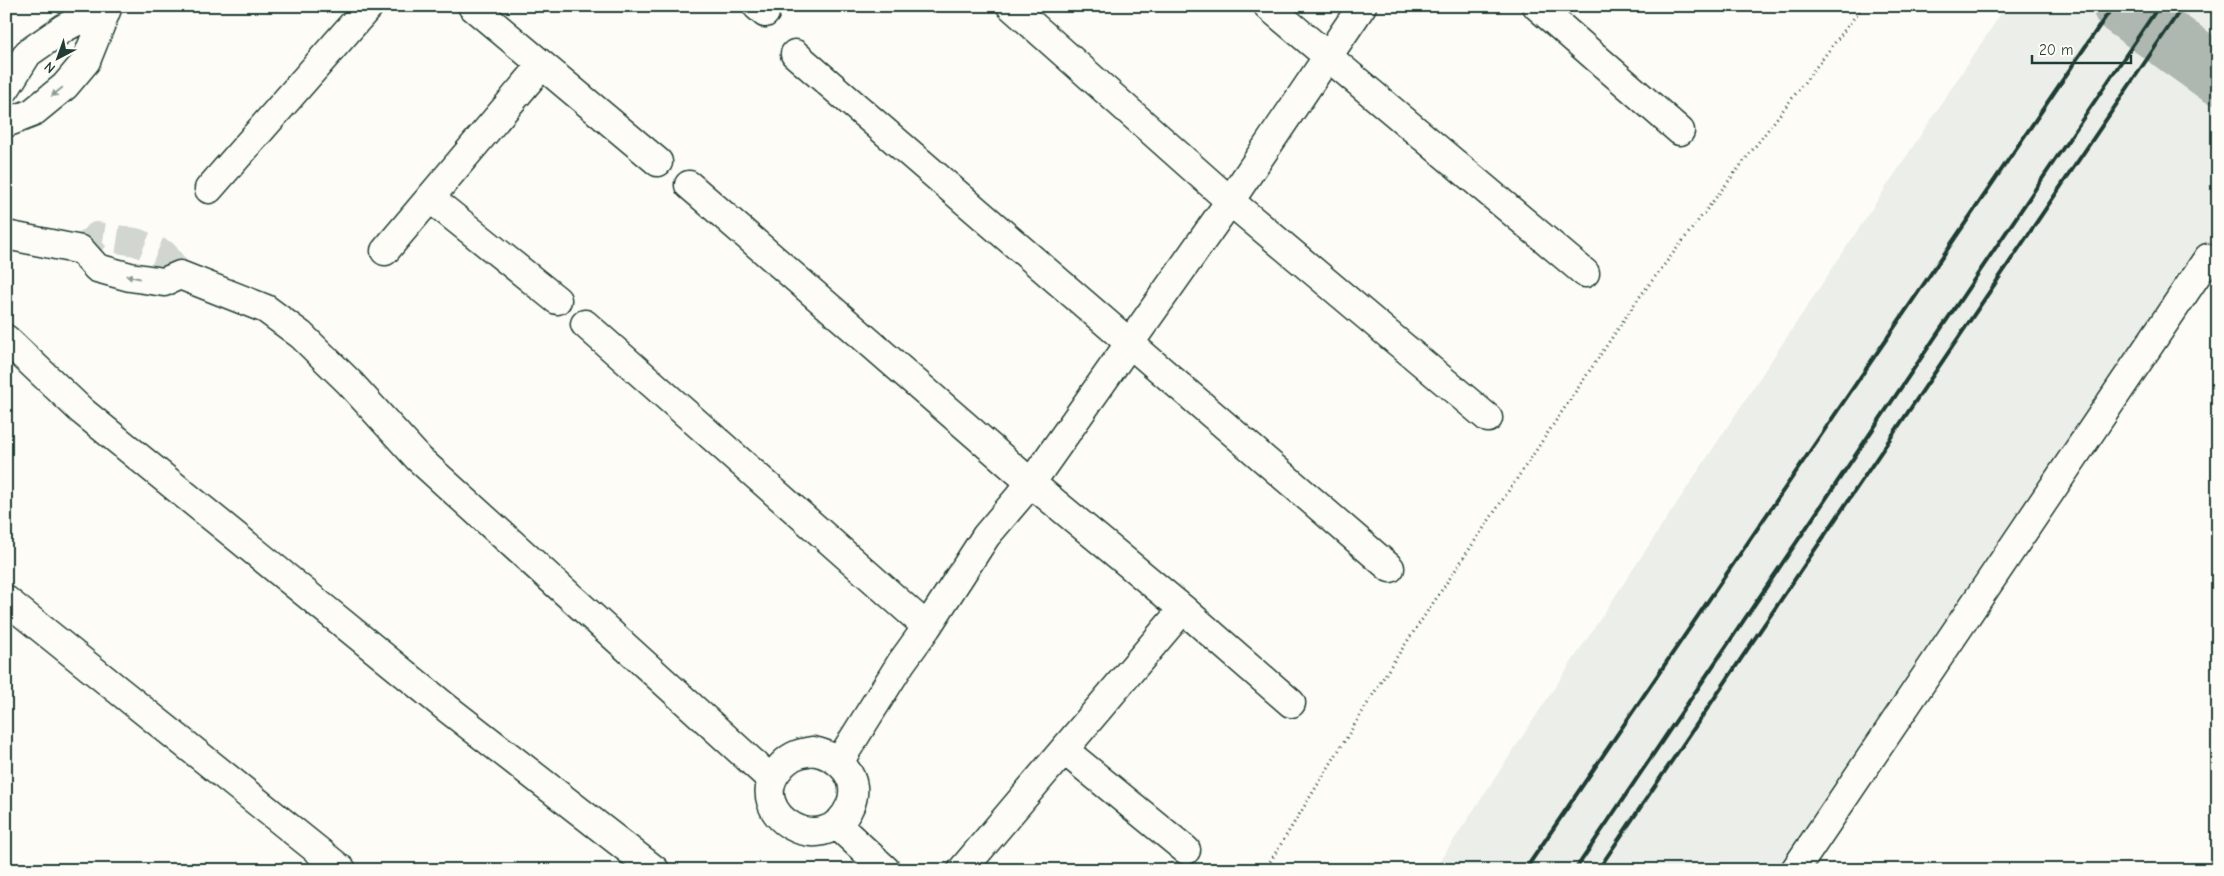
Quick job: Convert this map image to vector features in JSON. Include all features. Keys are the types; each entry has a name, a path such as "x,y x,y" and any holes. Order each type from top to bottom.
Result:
{"street":[{"path":"6,88 28,53 64,28 106,6"},
{"path":"6,123 32,113 65,86 86,61 106,6"},
{"path":"208,189 369,6"},
{"path":"472,6 658,162"},
{"path":"1011,6 1230,201 1488,418"},
{"path":"1268,6 1585,273"},
{"path":"839,762 901,663 927,627 986,536 1030,482 1230,201 1362,6"},
{"path":"1537,6 1680,131"},
{"path":"795,54 1390,568"},
{"path":"385,252 542,65"},
{"path":"688,184 1030,482 1183,609 1291,703"},
{"path":"430,198 557,300"},
{"path":"6,236 81,250 97,268 130,277 164,282 180,275 266,309 301,335 350,383 419,459 771,779"},
{"path":"1795,870 2208,258"},
{"path":"585,324 927,627"},
{"path":"6,339 82,411 448,709 655,870"},
{"path":"6,600 342,870"},
{"path":"962,870 1183,609"},
{"path":"1064,750 1186,850"},
{"path":"813,751 827,754 839,762 848,773 852,787 852,801 846,814 836,824 824,831 809,833 795,829 784,822 775,810 771,797 771,779 787,759 799,752 813,751"},
{"path":"836,824 886,870"}],"path":[{"path":"1265,870 1392,664 1638,299 1863,6"}],"shaded area":[{"path":"2006,6 2218,6 2218,264 1788,870 1434,870"}],"waterway":[{"path":"2122,6 2218,75"}],"tunnel":[{"path":"81,250 97,236 136,242 164,254 180,275"}],"railway":[{"path":"1525,870 2113,6"},
{"path":"1575,870 2159,6"},
{"path":"1598,870 2183,6"}]}
